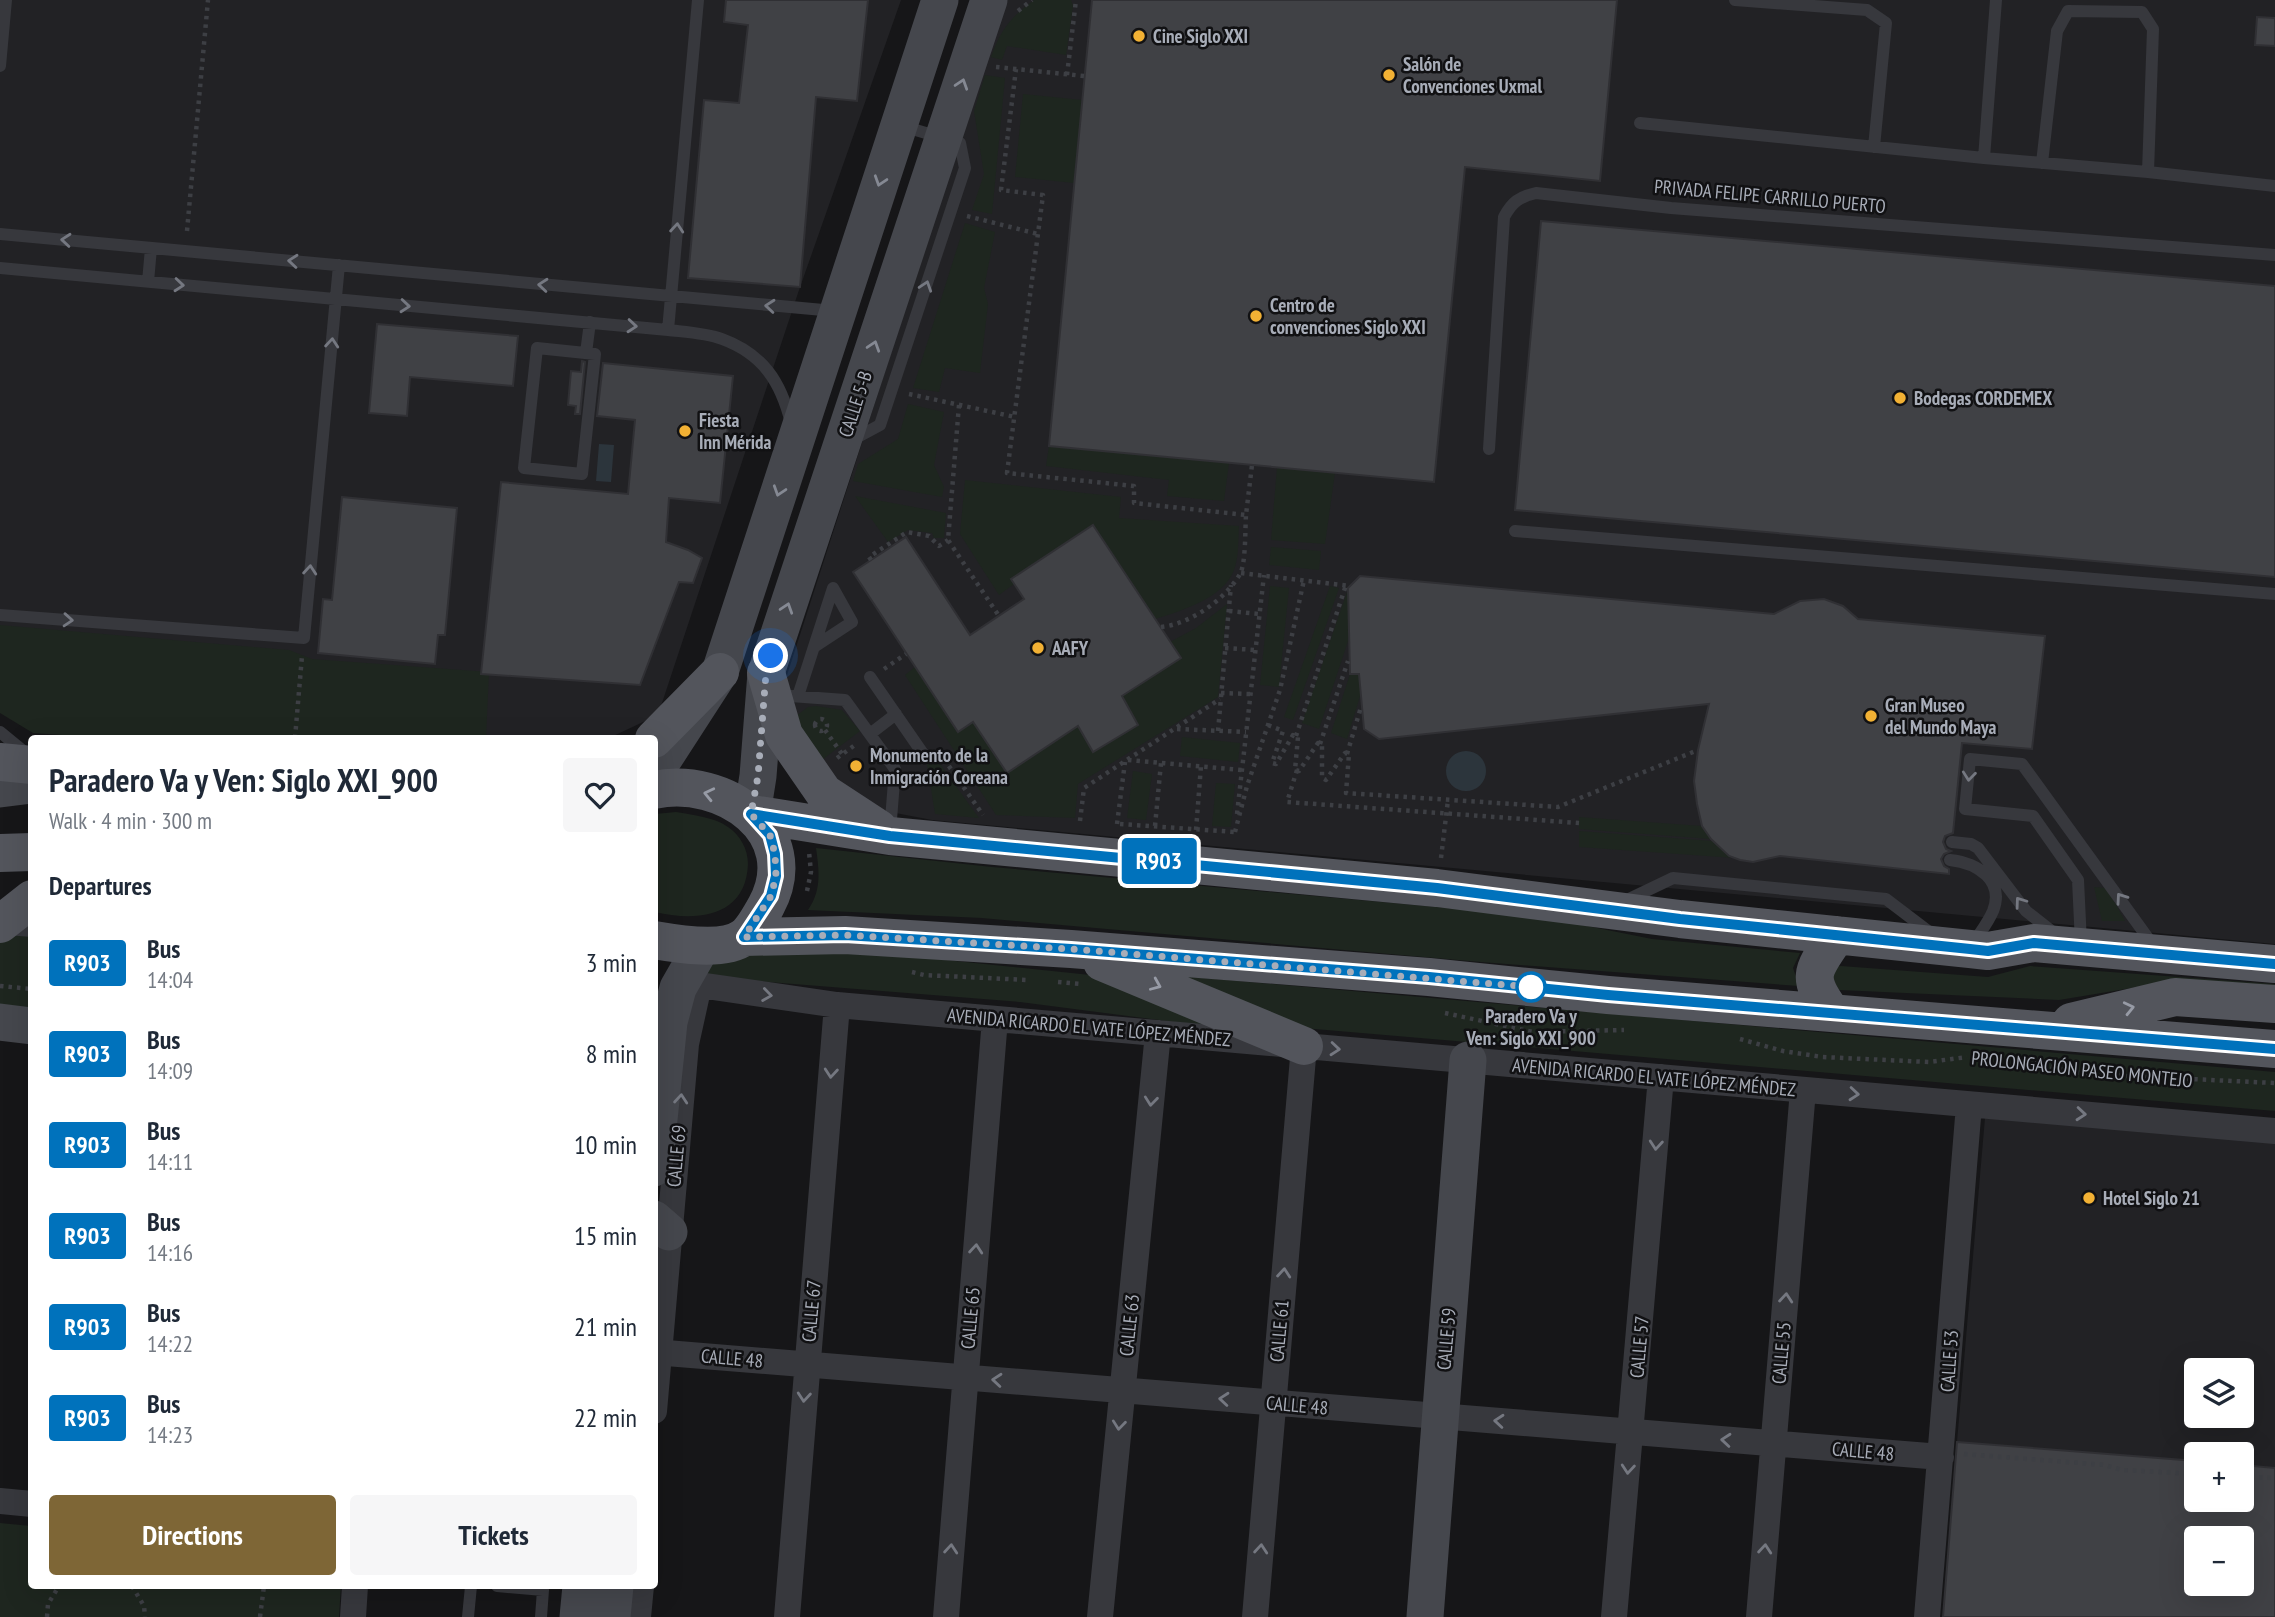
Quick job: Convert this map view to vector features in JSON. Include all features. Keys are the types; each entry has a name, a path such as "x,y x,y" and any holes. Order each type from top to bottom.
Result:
{"main road":[{"path":"658,735 720,672"},
{"path":"778,688 784,735 824,793 890,836"},
{"path":"0,762 28,765"},
{"path":"658,790 705,792 729,799 751,814 770,835 775,854 776,876 771,896 744,937"},
{"path":"751,814 890,836 1437,888 1988,951 2034,943 2275,964"},
{"path":"0,853 28,852"},
{"path":"0,926 28,902"},
{"path":"658,940 702,946 744,937 845,935 1070,972 1304,1046"},
{"path":"1832,1013 1818,994 1814,982 1815,968 1837,935"},
{"path":"1070,972 1429,977 1832,1013 2036,1046 2275,1049"},
{"path":"2036,1046 2175,997 2275,1004"}],"street":[{"path":"658,768 720,672 940,0"},
{"name":"CALLE 5-B","path":"751,814 778,688 841,446 990,0"},
{"path":"0,789 28,786"},
{"name":"CALLE 69","path":"658,1129 669,1023 678,988 702,946"},
{"name":"CALLE 69","path":"658,1327 662,1226 686,1044 699,985"},
{"name":"AVENIDA RICARDO EL VATE LÓPEZ MÉNDEZ","path":"699,985 837,1005 2275,1131"},
{"name":"CALLE 67","path":"787,1617 837,1005"},
{"name":"CALLE 65","path":"946,1617 995,1019"},
{"path":"0,1022 28,1026"},
{"name":"CALLE 63","path":"1100,1617 1158,1033"},
{"name":"CALLE 61","path":"1255,1617 1304,1046"},
{"name":"CALLE 59","path":"1425,1617 1450,1417 1480,1061"},
{"name":"CALLE 57","path":"1614,1617 1661,1076"},
{"name":"CALLE 55","path":"1759,1617 1803,1090"},
{"name":"CALLE 53","path":"1927,1617 1969,1105"},
{"name":"CALLE 48","path":"658,1352 1773,1444 1941,1453"},
{"name":"CALLE 59","path":"1444,1617 1450,1417"},
{"path":"0,1501 28,1504"},
{"path":"353,1617 355,1589"},
{"path":"578,1617 581,1589"},
{"path":"612,1617 615,1589"},
{"path":"638,1617 641,1589"}],"lane":[{"path":"0,66 6,0"},
{"path":"668,330 698,0"},
{"path":"1735,0 1867,10 1886,23 1874,147"},
{"path":"1984,158 1996,0"},
{"path":"2042,163 2057,31 2068,11 2142,12 2153,29 2147,172"},
{"path":"1640,123 2275,186"},
{"path":"899,125 944,138"},
{"name":"PRIVADA FELIPE CARRILLO PUERTO","path":"1489,449 1504,217 1511,203 1524,196 1536,194 1671,208 2275,255"},
{"path":"0,234 838,311"},
{"path":"148,282 151,248"},
{"path":"0,615 304,638 339,265"},
{"path":"0,268 590,322 720,338 754,354 783,394 796,440"},
{"path":"586,353 590,322"},
{"path":"537,348 586,353 595,354 582,474 524,468 537,348"},
{"path":"1515,531 2275,594"},
{"path":"778,688 814,647"},
{"path":"870,677 926,758"},
{"path":"778,688 845,700 895,769 890,836"},
{"path":"870,734 895,714"},
{"path":"0,732 28,754"},
{"path":"2076,947 2078,880 2033,816 1965,809 1970,759 2022,764 2160,954"},
{"path":"1952,842 1971,844 1978,848 2026,911 2076,947"},
{"path":"1608,909 1673,878 1886,900 1959,948 1994,909 1995,892 1980,869 1968,862 1950,860"},
{"path":"0,926 28,930"},
{"path":"468,1617 471,1589"},
{"path":"532,1589 543,1590 541,1617"}],"path":[{"path":"187,231 208,0"},
{"path":"1068,75 1076,0"},
{"path":"1084,76 1016,69 1002,190 1043,195 1007,473 1134,486 1134,503 1246,515"},
{"path":"966,216 1038,234"},
{"path":"909,394 1015,417"},
{"path":"960,405 948,540 999,616"},
{"path":"1161,627 1181,623 1205,610 1241,573 1252,465"},
{"path":"871,560 869,556 907,533 929,536 939,546 948,540"},
{"path":"1241,573 1348,586 1296,736 1297,770 1287,802 1579,823"},
{"path":"1264,575 1235,832 1247,786 1280,690 1304,580"},
{"path":"1218,731 1231,584"},
{"path":"1229,611 1259,614"},
{"path":"295,735 304,638"},
{"path":"1225,648 1255,650"},
{"path":"882,670 906,654"},
{"path":"1347,754 1345,753 1326,780 1322,778 1320,744 1348,661"},
{"path":"1080,821 1084,788 1176,729 1221,696 1250,694"},
{"path":"1361,707 1347,754 1346,793 1558,807 1698,750"},
{"path":"1268,725 1283,731 1272,763 1276,764 1293,735 1296,736"},
{"path":"1176,729 1246,732"},
{"path":"825,730 842,754"},
{"path":"812,776 870,734"},
{"path":"1297,770 1299,771 1318,743 1320,744"},
{"path":"937,749 988,822"},
{"path":"1126,760 1242,770"},
{"path":"1117,824 1126,760"},
{"path":"1155,826 1161,762"},
{"path":"1196,830 1201,766"},
{"path":"1443,839 1448,800"},
{"path":"901,969 924,975 1030,980"},
{"path":"0,986 28,989"},
{"path":"1436,1011 1508,1024 1533,1032 1628,1030"},
{"name":"PROLONGACIÓN PASEO MONTEJO","path":"1731,1036 1783,1051 1822,1057 1929,1062 1977,1056"},
{"name":"PROLONGACIÓN PASEO MONTEJO","path":"2036,1046 2085,1073 2207,1082 2275,1083"},
{"path":"1941,1453 1949,1449 1949,1452 2105,1465 2122,1470 2184,1473"},
{"path":"2254,1477 2275,1478"},
{"path":"47,1617 48,1604 57,1589"},
{"path":"134,1589 144,1606 145,1617"},
{"path":"260,1617 264,1589"}],"shaded area":[{"path":"0,0 901,0 798,293 658,715 615,735 429,735 0,644"},
{"path":"1005,0 2275,0 2275,944 932,820 885,811 837,790 786,711 787,675"},
{"path":"1034,0 1071,0 1073,6 1066,55 1007,46 1002,60 991,57 1007,25"},
{"path":"985,75 1005,78 992,214 972,210 984,174 974,111"},
{"path":"1023,94 1082,100 1074,183 1015,177"},
{"path":"965,223 995,232 984,288 988,304 980,373 945,368 939,392 913,388"},
{"path":"908,404 944,412 934,465 944,487 942,497 853,481 858,464 898,439"},
{"path":"599,444 614,445 611,482 596,481"},
{"path":"1049,446 1229,463 1224,501 1167,496 1169,480 1046,466"},
{"path":"1277,467 1335,473 1325,544 1271,540"},
{"path":"965,480 1121,497 1119,518 1239,526 1238,554 1234,570 1229,580 1211,596 1155,619 1093,525 1011,579 1014,584 999,595 960,534"},
{"path":"855,496 946,513 944,538 934,538 932,533 908,530 888,542"},
{"path":"1271,547 1321,551 1319,570 1269,565"},
{"path":"1270,586 1289,588 1279,687 1260,685"},
{"path":"1330,586 1339,588 1293,720 1284,717"},
{"path":"1348,589 1349,638 1319,729 1302,723"},
{"path":"1227,604 1218,697 1078,784 1075,818 996,815 905,675 915,667 957,732 973,722 1007,773 1078,726 1093,751 1138,725 1125,701 1110,710 1107,706 1180,658 1170,642 1196,628"},
{"path":"0,625 289,650 312,659 489,672 486,735 62,735 33,733 0,713"},
{"path":"1350,674 1359,674 1361,693 1347,739 1331,733"},
{"path":"808,707 842,710 860,731 818,763 796,716"},
{"path":"1182,737 1240,743 1238,762 1180,756"},
{"path":"1466,751 1474,752 1480,757 1485,763 1485,779 1480,785 1474,790 1466,791 1458,790 1452,785 1447,779 1446,771 1447,763 1452,757 1458,752"},
{"path":"935,757 979,818 935,814 926,758"},
{"path":"1133,771 1152,774 1146,820 1127,818"},
{"path":"1216,783 1235,784 1231,827 1212,826"},
{"path":"676,812 703,817 728,827 736,834 745,848 748,864 745,882 739,895 729,905 702,915 658,913 658,814"},
{"path":"1579,817 1702,826 1711,839 1579,829"},
{"path":"1579,831 1713,841 1735,858 1579,847"},
{"path":"816,848 992,867 1537,916 1652,939 1800,953 1793,968 1799,986 1481,962 982,918 808,910 816,895"},
{"path":"2094,887 2107,888 2125,921 2102,921"},
{"path":"28,916 28,1009 0,1006 0,935"},
{"path":"830,948 1129,979 1213,1027 1020,1002 707,977 708,967 724,956"},
{"path":"2030,966 2275,984 2275,988 2150,985 2059,1000 1839,990 1829,973 1833,967 1988,977"},
{"path":"1169,975 2275,1072 2275,1111 1303,1028"},
{"path":"1985,1118 2275,1142 2275,1468 2254,1466 2254,1442 2184,1442 2184,1460 1957,1442"},
{"path":"0,1523 28,1526 28,1589 341,1589 339,1617 0,1617"}],"building":[{"path":"726,0 868,0 857,101 816,97 800,287 688,278 704,100 739,103 748,25 724,22"},
{"name":"Centro de convenciones Siglo XXI","path":"1092,0 1617,0 1600,181 1465,167 1434,482 1049,446"},
{"path":"2257,17 2275,18 2275,46 2255,45"},
{"name":"Bodegas CORDEMEX","path":"1541,221 2275,286 2275,577 1515,510"},
{"path":"377,324 518,336 513,386 410,377 407,416 369,413"},
{"path":"582,361 585,362 580,414 575,414 576,406 568,405 571,371 581,372"},
{"path":"603,363 733,376 720,503 669,498 666,542 702,558 693,583 679,582 640,685 481,674 501,482 628,494 635,420 597,416"},
{"path":"342,497 457,508 445,635 438,635 435,664 318,653 323,599 332,600"},
{"name":"AAFY","path":"1093,525 1181,658 1122,696 1138,725 1093,752 1078,726 1007,773 973,722 958,732 853,572 906,537 970,635 1024,599 1011,579"},
{"name":"Gran Museo del Mundo Maya","path":"1360,576 1774,614 1800,601 1824,599 1843,606 1858,619 2045,636 2032,749 1962,743 1953,833 1945,836 1943,842 1946,849 1951,851 1941,859 1949,869 1949,874 1780,856 1753,862 1740,860 1729,856 1711,839 1702,826 1697,804 1694,781 1709,704 1379,739 1364,729 1359,674 1350,674 1348,588"},
{"path":"1957,1442 2184,1460 2184,1512 2254,1512 2254,1466 2275,1468 2275,1617 1943,1617"}],"bus line":[{"name":"R903","path":"2275,964 2034,943 1988,951 1680,919 1437,888 890,836 751,814 770,835 775,854 776,876 763,912 744,937 845,935 1071,949 2275,1049"}],"place":[{"name":"Cine Siglo XXI","path":"1139,36"},
{"name":"Salón de Convenciones Uxmal","path":"1389,75"},
{"name":"Centro de convenciones Siglo XXI","path":"1256,316"},
{"name":"Bodegas CORDEMEX","path":"1900,398"},
{"name":"Fiesta Inn Mérida","path":"685,431"},
{"name":"AAFY","path":"1038,648"},
{"name":"Gran Museo del Mundo Maya","path":"1871,716"},
{"name":"Monumento de la Inmigración Coreana","path":"856,766"},
{"name":"Paradero Va y Ven: Siglo XXI_900","path":"1531,987"},
{"name":"Hotel Siglo 21","path":"2089,1198"}],"route":[{"path":"771,656 766,673 758,776 751,814 770,835 775,854 776,876 763,912 744,937 845,935 1071,949 1531,987"}]}
